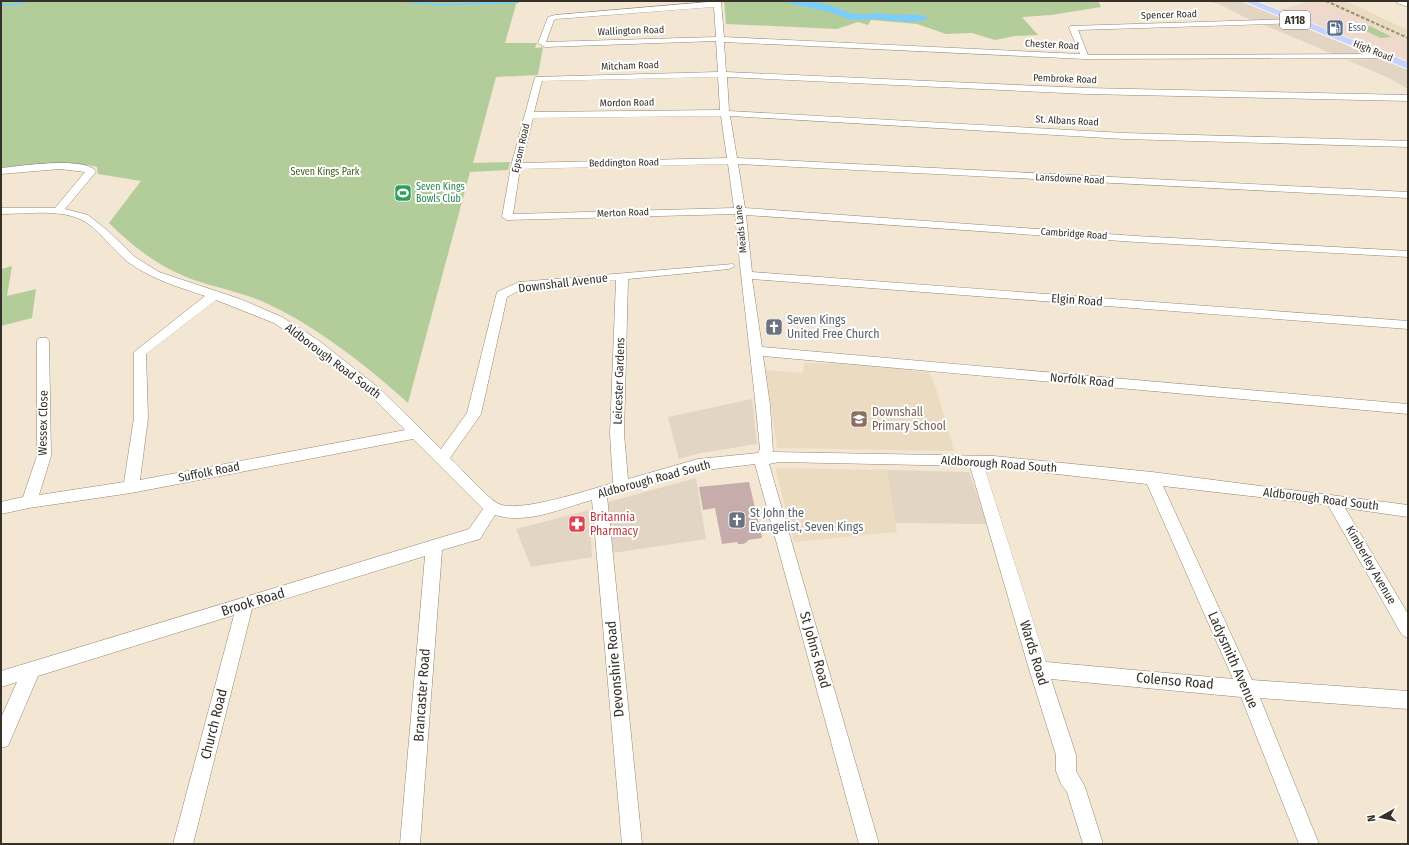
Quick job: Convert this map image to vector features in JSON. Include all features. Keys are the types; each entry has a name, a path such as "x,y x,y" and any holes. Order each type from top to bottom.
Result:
{"main road":[{"name":"High Road","path":"1248,1 1408,66"}],"street":[{"path":"667,4 717,3"},
{"name":"Meads Lane","path":"717,3 725,113 740,211 746,275 767,450 764,457"},
{"name":"Wallington Road","path":"667,4 552,17 542,43 544,45 720,39"},
{"name":"Spencer Road","path":"1085,57 1073,28 1297,20"},
{"name":"Chester Road","path":"720,39 1085,57 1384,56"},
{"name":"Mitcham Road","path":"538,79 722,74"},
{"name":"Pembroke Road","path":"722,74 1086,91 1408,98"},
{"name":"Epsom Road","path":"507,217 516,166 538,79"},
{"name":"Mordon Road","path":"528,115 725,113"},
{"name":"St. Albans Road","path":"725,113 1124,136 1408,144"},
{"name":"Beddington Road","path":"516,166 732,161"},
{"name":"Lansdowne Road","path":"732,161 1408,195"},
{"path":"1,171 62,167 82,168 91,171 58,211"},
{"name":"Aldborough Road South","path":"1,211 58,211 70,213 91,221 131,259 155,274 213,296 236,302 278,320 308,340 374,391 416,433 443,457 492,508 508,513 517,513 599,493 698,465 764,457 975,460 1152,478 1334,500 1408,511"},
{"name":"Merton Road","path":"507,217 740,211"},
{"name":"Cambridge Road","path":"740,211 1159,240 1408,254"},
{"name":"Downshall Avenue","path":"443,457 474,414 501,295 519,286 729,266"},
{"name":"Elgin Road","path":"746,275 1408,325"},
{"name":"Leicester Gardens","path":"621,487 617,434 622,276"},
{"path":"131,487 141,418 140,352 213,296"},
{"name":"Wessex Close","path":"29,502 44,456 43,341"},
{"name":"Norfolk Road","path":"756,351 1408,410"},
{"name":"Suffolk Road","path":"1,508 29,502 131,487 416,433"},
{"name":"St Johns Road","path":"764,457 762,464 869,844"},
{"name":"Wards Road","path":"975,460 1038,669 1066,755 1066,771 1068,777 1076,786 1093,844"},
{"name":"Ladysmith Avenue","path":"1152,478 1246,687 1309,844"},
{"name":"Devonshire Road","path":"599,493 632,844"},
{"name":"Kimberley Avenue","path":"1334,500 1408,630"},
{"name":"Brook Road","path":"1,679 474,534 492,508"},
{"name":"Brancaster Road","path":"410,844 434,546"},
{"name":"Church Road","path":"183,844 245,604"},
{"name":"Colenso Road","path":"1038,669 1076,671 1197,684 1408,700"},
{"path":"1,739 31,671"}],"shaded area":[{"path":"1204,1 1240,1 1287,20 1252,21 1219,4"},
{"path":"1312,1 1321,1 1408,43 1408,61 1278,10"},
{"path":"1321,1 1346,1 1408,30 1408,43"},
{"path":"1295,24 1373,56 1335,55 1264,25"},
{"path":"1385,59 1408,69 1408,89 1389,78 1347,60"},
{"name":"Downshall Primary School","path":"804,363 907,364 912,371 929,372 937,391 954,451 777,448 766,370 803,373"},
{"path":"752,399 757,444 701,453 679,459 668,417"},
{"path":"776,469 887,470 897,532 794,542 776,471"},
{"path":"887,470 969,472 987,524 895,523"},
{"path":"696,478 706,539 613,553 608,502"},
{"path":"589,510 592,557 531,567 516,529"}],"green space":[{"name":"Seven Kings Park","path":"1,1 517,1 505,43 537,43 535,48 543,47 538,75 496,77 473,163 510,162 508,170 470,172 408,403 377,376 343,350 289,315 254,298 197,281 172,271 139,250 109,223 141,181 98,174 97,167 88,165 30,165 1,168"},
{"path":"724,1 1098,1 1101,7 1051,15 1022,17 1038,35 1015,36 995,40 972,33 946,34 917,24 871,20 868,25 858,22 837,29 726,24"},
{"path":"1370,26 1392,37 1381,38 1359,28"},
{"path":"12,266 7,296 36,289 32,318 1,326 1,269"}],"water":[{"path":"878,13 895,16 899,20 893,21 866,18 863,15"}],"building":[{"name":"St John the Evangelist, Seven Kings","path":"749,482 762,538 748,540 743,544 738,544 737,542 722,544 715,508 703,510 699,487"}],"waterway":[{"path":"1,5 11,5 28,1"},
{"path":"405,1 439,5 518,2"},
{"path":"791,1 829,8 852,17 879,16 911,19 922,18"}],"railway":[{"path":"1326,1 1408,38"}],"place":[{"name":"Esso","path":"1335,28"},
{"name":"Seven Kings Bowls Club","path":"403,193"},
{"name":"Seven Kings United Free Church","path":"774,327"},
{"name":"Downshall Primary School","path":"859,419"},
{"name":"St John the Evangelist, Seven Kings","path":"737,520"},
{"name":"Britannia Pharmacy","path":"577,524"}]}
